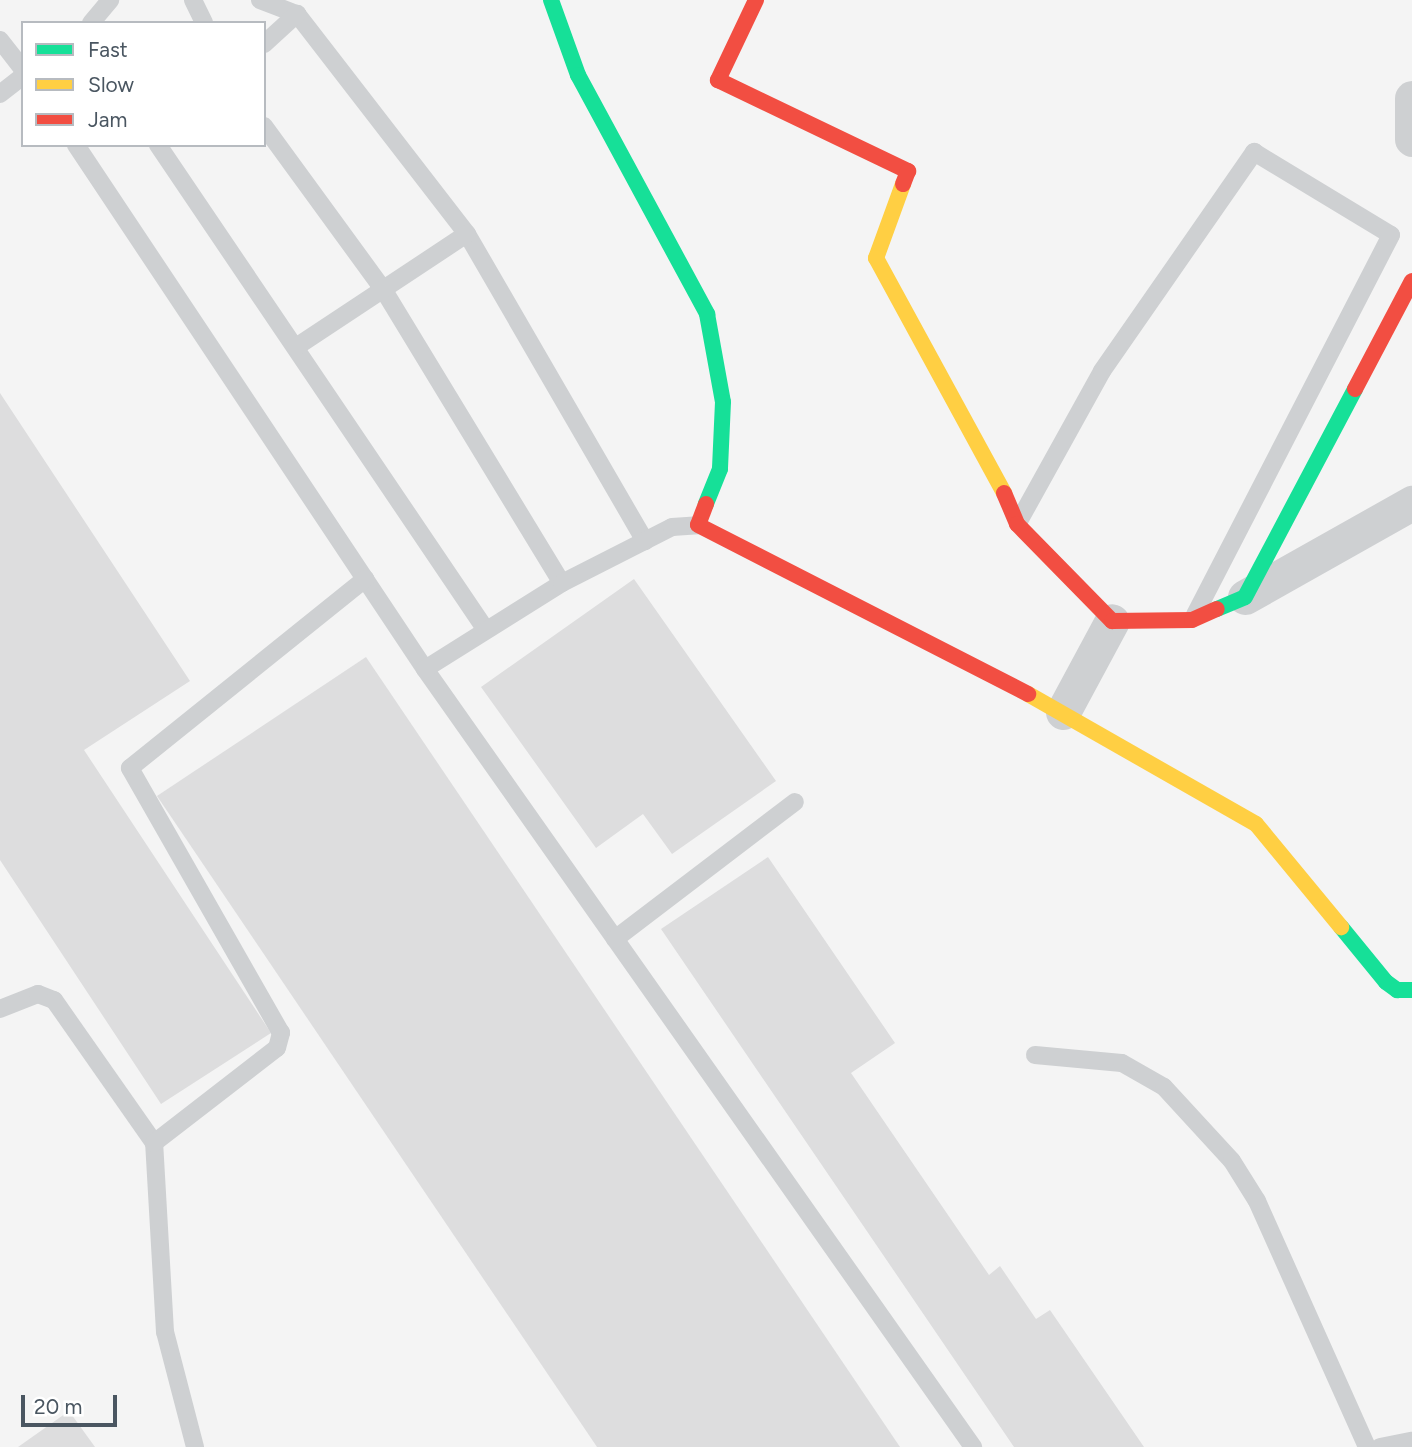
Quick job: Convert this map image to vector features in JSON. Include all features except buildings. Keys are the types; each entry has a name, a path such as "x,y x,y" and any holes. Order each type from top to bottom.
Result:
{"street":[{"path":"551,0 578,75 707,314 722,416 720,469 698,525 1063,712 1256,824 1386,982 1397,990 1412,990"},
{"path":"756,0 718,80 908,171 876,258 1000,482 1017,524 1112,621 1192,620 1245,597 1412,503"},
{"path":"1412,98 1412,139"},
{"path":"1245,597 1412,281"},
{"path":"1063,712 1112,621"}],"lane":[{"path":"93,21 110,0"},
{"path":"194,0 203,21"},
{"path":"260,0 297,14 467,234 645,541"},
{"path":"266,42 297,14"},
{"path":"0,40 21,66"},
{"path":"0,94 21,78"},
{"path":"266,129 383,289 562,583"},
{"path":"77,147 425,669 973,1447"},
{"path":"159,147 486,629"},
{"path":"1017,524 1102,371 1254,152 1391,235 1192,620"},
{"path":"296,347 467,234"},
{"path":"425,669 562,583 672,527 698,525"},
{"path":"154,1143 277,1048 281,1033 130,768 365,579"},
{"path":"615,939 795,802"},
{"path":"0,1009 38,994 54,1000 154,1143 165,1332 195,1447"},
{"path":"1035,1055 1122,1063 1164,1087 1232,1161 1257,1201 1367,1447"},
{"path":"1380,1447 1412,1441"}],"traffic: fast":[{"path":"551,0 578,75 707,314 723,402 720,469 706,504"},
{"path":"1217,609 1245,597 1355,389"},
{"path":"1341,927 1386,982 1397,990 1412,990"}],"traffic: slow":[{"path":"903,184 876,258 1004,493"},
{"path":"1028,694 1256,824 1341,927"}],"traffic: jam":[{"path":"756,0 718,80 908,171 903,184"},
{"path":"1355,389 1412,281"},
{"path":"1004,493 1017,524 1112,621 1192,620 1217,609"},
{"path":"706,504 698,525 1028,694"}]}
